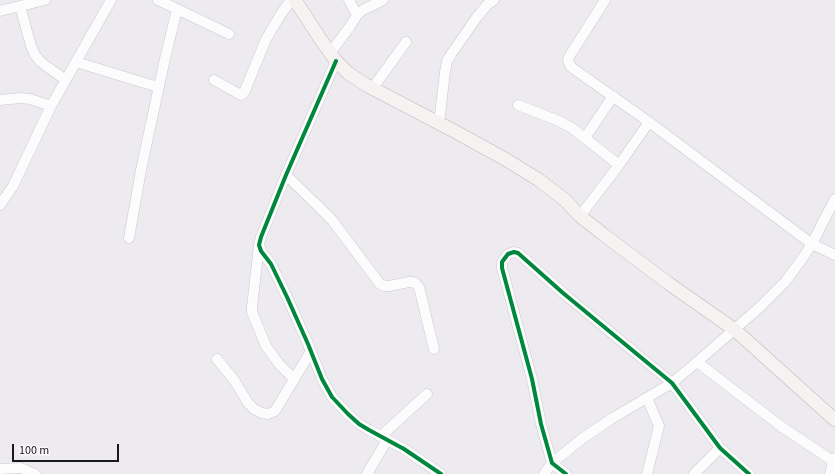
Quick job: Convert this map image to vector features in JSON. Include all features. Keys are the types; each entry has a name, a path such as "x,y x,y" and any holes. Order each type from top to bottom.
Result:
{"main road":[{"path":"296,0 333,57 348,73 372,88 505,159 539,180 565,200 580,216 604,235 735,330 835,420"}],"street":[{"path":"0,11 45,0"},
{"path":"0,205 13,186 51,106 111,0"},
{"path":"158,0 229,34"},
{"path":"214,80 241,95 244,93 266,39 291,0"},
{"path":"349,0 357,15"},
{"path":"294,379 279,364 266,346 252,312 259,245 333,57 357,15 363,10 383,0"},
{"path":"438,123 447,61 477,17 487,5 494,0"},
{"path":"605,0 569,57 569,64 575,70 649,122 812,244 835,255"},
{"path":"20,6 35,55 46,66 66,80"},
{"path":"129,238 158,87 177,9"},
{"path":"372,88 406,42"},
{"path":"76,62 158,87"},
{"path":"585,138 613,96"},
{"path":"0,100 21,98 30,99 51,106"},
{"path":"518,105 559,121 572,128 618,165"},
{"path":"580,216 649,122"},
{"path":"286,175 332,220 380,284 389,286 413,282 419,287 434,349"},
{"path":"544,474 552,463 583,438 611,419 672,383 760,307 785,282 812,244 835,199"},
{"path":"259,245 261,251 271,264 287,297 322,379 332,396 348,414 360,424 404,449 441,474"},
{"path":"566,474 552,463 502,268 502,262 508,254 514,252 518,253 563,293 672,383 720,448 749,474"},
{"path":"217,359 234,380 248,403 254,409 268,414 275,410 311,351"},
{"path":"698,362 782,427 834,460 830,474"},
{"path":"367,474 384,438 427,394"},
{"path":"647,398 659,426 648,474"},
{"path":"694,474 720,448"},
{"path":"0,469 21,468 35,474"}],"cycle path":[{"path":"336,61 286,175 259,245 261,251 271,264 287,297 322,379 332,397 359,424 404,449 441,474"},
{"path":"566,474 552,463 541,424 532,379 502,268 502,262 508,254 514,252 518,253 563,293 672,383 720,448 749,474"}]}
